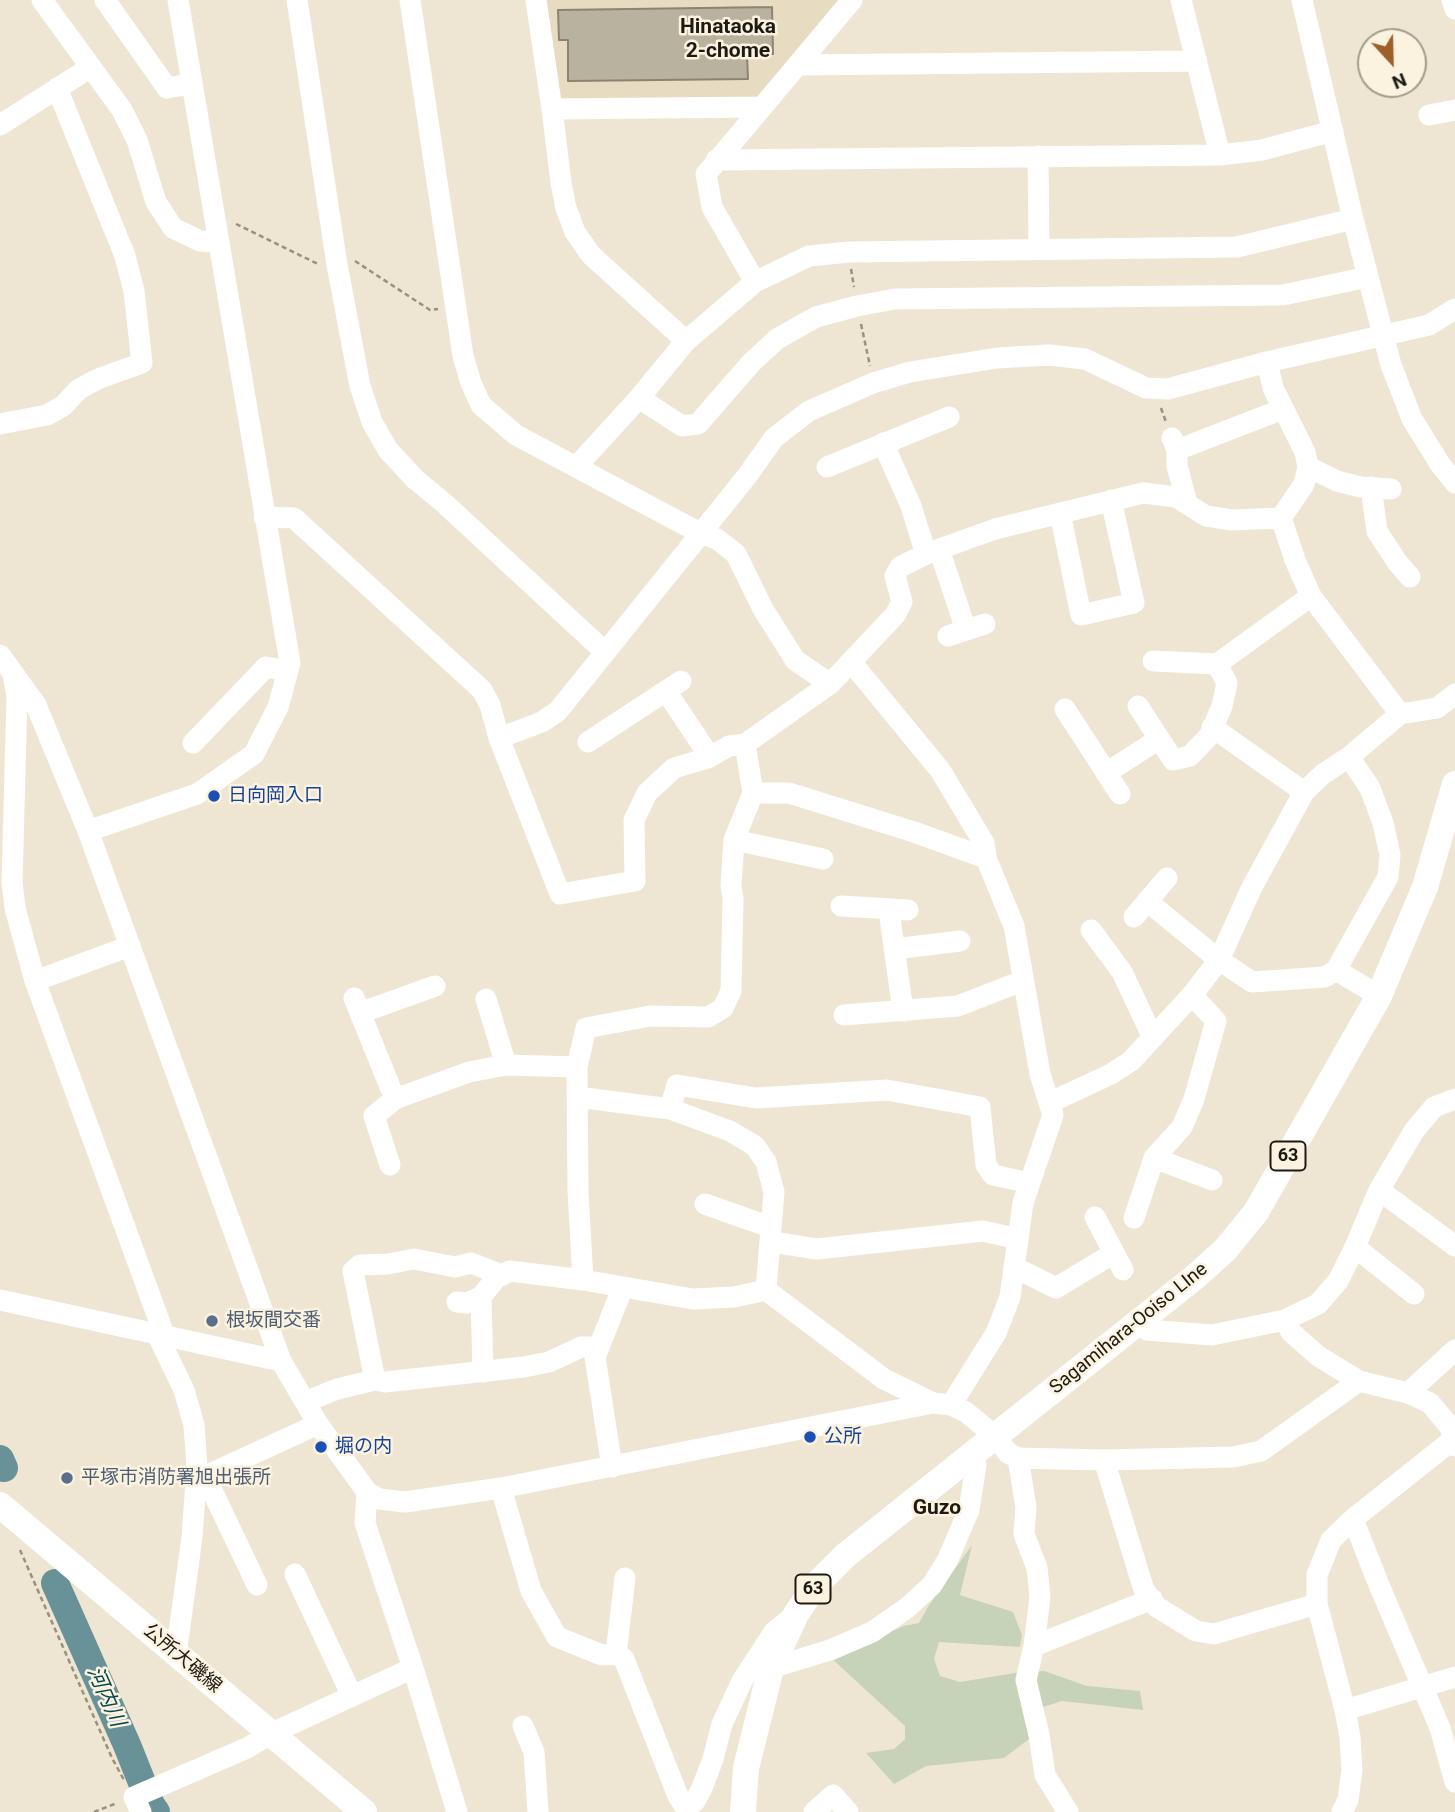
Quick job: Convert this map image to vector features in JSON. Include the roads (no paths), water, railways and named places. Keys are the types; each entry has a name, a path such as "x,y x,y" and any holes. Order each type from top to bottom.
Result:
{"main road":[{"name":"Sagamihara-Ooiso LIne","path":"743,1812 746,1768 771,1668 796,1614 815,1586 846,1555 1139,1323 1225,1251 1256,1212 1379,996 1424,887 1454,792"},
{"name":"公所大磯線","path":"7,1511 364,1812"}],"street":[{"path":"42,0 122,110 137,140 156,202 173,228 200,241 218,242"},
{"path":"105,0 167,88 191,84"},
{"path":"88,831 197,794 254,754 278,707 290,663 178,0"},
{"path":"297,0 337,265 360,386 372,422 388,450 416,480 604,652"},
{"path":"410,0 457,319 471,383 481,405 516,435 699,533 717,539 736,554 763,609 795,660 830,684"},
{"path":"536,0 561,183 575,232 592,256 686,341"},
{"path":"755,282 712,207 706,174 852,0"},
{"path":"1181,0 1220,155"},
{"path":"1301,0 1391,365 1412,419 1455,483"},
{"path":"1452,0 1455,9"},
{"path":"797,65 1197,61"},
{"path":"0,125 91,68"},
{"path":"0,424 47,415 63,406 79,389 142,363 134,291 125,256 57,88"},
{"path":"552,109 760,107"},
{"path":"1429,115 1455,110"},
{"path":"716,160 1220,155 1262,150 1333,131"},
{"path":"1038,156 1039,249"},
{"path":"576,467 686,341 755,282 809,257 849,252 1237,247 1353,219"},
{"path":"639,398 682,426 698,425 751,363 777,339 816,317 895,299 1283,295 1368,277"},
{"path":"499,738 542,722 558,711 747,476 774,438 809,411 873,383 910,372 985,360 1049,355 1085,359 1146,388 1168,389 1267,362 1429,325 1455,309"},
{"path":"1267,362 1273,388 1305,452 1308,467 1304,484 1281,518"},
{"path":"1187,503 1177,466 1175,444 1283,409"},
{"path":"827,467 949,417"},
{"path":"883,443 966,630"},
{"path":"1308,467 1337,481 1361,487 1381,488 1377,531 1410,577"},
{"path":"264,517 294,518 482,690 490,705 499,738 560,894 635,881 634,820 647,793 674,768 708,758 729,746 745,744 830,684 895,615 902,602 895,576 900,567 995,529 1143,494 1176,497 1206,516 1232,520 1281,518"},
{"path":"1060,513 1081,615 1134,603 1111,500"},
{"path":"1281,518 1311,597 1400,714"},
{"path":"1153,661 1217,664 1311,597"},
{"path":"0,654 17,697 12,882 15,908 35,981 161,1334 184,1390 194,1425 197,1468 192,1537 176,1655"},
{"path":"7,675 36,705 88,831 281,1361 318,1423 366,1492 379,1499 405,1502 500,1488 942,1404 996,1333 1010,1297 1023,1203 1053,1115 1040,1074 1014,926 986,858 984,843 940,770 852,663"},
{"path":"1138,706 1173,760 1190,756 1210,735 1222,706 1227,683 1217,664"},
{"path":"192,743 266,667 288,671"},
{"path":"587,742 673,686 708,758"},
{"path":"1049,1103 1111,1074 1131,1061 1192,995 1219,960 1263,865 1304,792 1400,714 1437,708 1455,694"},
{"path":"1065,709 1120,794"},
{"path":"1212,727 1304,792"},
{"path":"1107,773 1159,739"},
{"path":"583,1280 576,1067 586,1028 650,1016 708,1017 723,1007 731,991 734,840 753,793 745,744"},
{"path":"1167,878 1140,909 1252,982 1325,977 1336,970 1388,877 1390,855 1383,823 1370,788 1349,757"},
{"path":"753,793 789,793 914,832 986,858"},
{"path":"734,840 809,863"},
{"path":"841,906 899,911 894,949 903,1011"},
{"path":"1091,930 1122,972 1153,1038"},
{"path":"894,949 960,941"},
{"path":"35,981 130,946"},
{"path":"1336,970 1379,996"},
{"path":"844,1015 958,1006 1022,981"},
{"path":"395,1100 357,1005 435,986"},
{"path":"1134,1217 1154,1158 1182,1127 1194,1099 1216,1021 1192,995"},
{"path":"486,999 506,1065"},
{"path":"390,1165 374,1115 395,1100 469,1072 506,1065 576,1067"},
{"path":"670,1109 677,1085 756,1098 887,1090 980,1107 986,1165 993,1175 1030,1183"},
{"path":"577,1097 670,1109 730,1131 755,1146 766,1162 774,1192 766,1290"},
{"path":"1139,1323 1147,1330 1212,1335 1285,1320 1318,1304 1338,1281 1379,1190 1414,1131 1434,1107 1455,1099"},
{"path":"1154,1158 1212,1180"},
{"path":"1379,1190 1455,1246"},
{"path":"705,1204 771,1235 817,1249 984,1231 1018,1239"},
{"path":"1014,1267 1056,1288 1118,1262 1094,1217"},
{"path":"1355,1247 1414,1294"},
{"path":"375,1380 353,1271 360,1265 414,1259 455,1267 471,1263 506,1273 583,1280 693,1299 734,1297 766,1290 884,1379 966,1412 995,1436 1008,1453 1018,1458 1104,1460 1233,1457 1261,1451 1359,1381"},
{"path":"483,1372 481,1297 485,1289 506,1273"},
{"path":"612,1467 595,1357 623,1287"},
{"path":"457,1302 467,1303 481,1297"},
{"path":"0,1300 281,1361"},
{"path":"1285,1320 1291,1332 1318,1356 1359,1381 1408,1393 1430,1403 1450,1427 1454,1441 1353,1518 1331,1540 1317,1575 1317,1604 1345,1710 1352,1770 1348,1800 1342,1812"},
{"path":"305,1402 375,1380 385,1382 524,1367 549,1362 581,1347 598,1347"},
{"path":"1408,1393 1455,1350"},
{"path":"257,1585 208,1482 210,1474 318,1423"},
{"path":"771,1668 830,1650 872,1632 907,1608 932,1586 948,1559 969,1510 976,1465 970,1455"},
{"path":"1018,1458 1026,1507 1024,1534 1037,1568 1040,1597 1034,1646 1026,1680 1045,1775 1068,1812"},
{"path":"1104,1460 1144,1590 1157,1607 1196,1631 1214,1634 1317,1604"},
{"path":"500,1488 531,1591 556,1637 602,1655 616,1654 624,1660 678,1796 687,1810 702,1788 722,1724 742,1681 774,1632 796,1614"},
{"path":"366,1492 365,1523 457,1812"},
{"path":"1353,1518 1440,1728 1455,1783"},
{"path":"295,1574 352,1696"},
{"path":"616,1654 625,1578"},
{"path":"1034,1646 1152,1599"},
{"path":"138,1804 272,1733 413,1668"},
{"path":"1345,1710 1455,1677"},
{"path":"523,1726 534,1752 538,1812"},
{"path":"814,1812 833,1795 848,1812"}],"waterway":[{"name":"河内川","path":"0,1459 4,1468"},
{"name":"河内川","path":"55,1583 156,1812"}],"place":[{"name":"日向岡入口","path":"214,796"},
{"name":"根坂間交番","path":"212,1321"},
{"name":"公所","path":"810,1437"},
{"name":"堀の内","path":"321,1447"},
{"name":"平塚市消防署旭出張所","path":"67,1478"}],"district":[{"name":"Hinataoka 2-chome","path":"728,40"},
{"name":"Guzo","path":"937,1509"}]}
